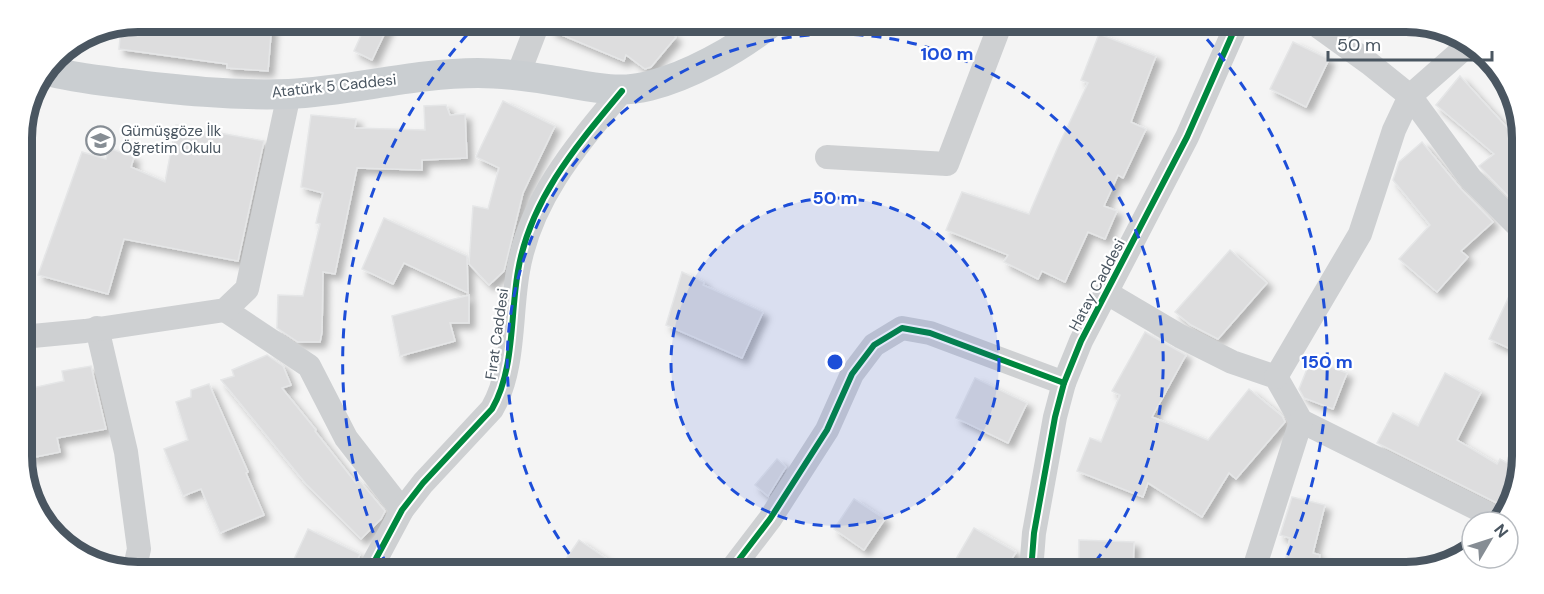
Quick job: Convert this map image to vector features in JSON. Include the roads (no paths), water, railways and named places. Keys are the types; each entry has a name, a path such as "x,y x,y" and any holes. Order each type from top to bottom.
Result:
{"main road":[{"name":"Atatürk 5 Caddesi","path":"55,72 156,87 216,93 289,94 477,73 518,75 589,88 622,91 650,86 698,68 757,32"}],"street":[{"path":"518,75 535,32"},
{"path":"827,157 947,164 997,32"},
{"name":"Hatay Caddesi","path":"1032,562 1034,533 1055,417 1064,383 1082,341 1186,136 1233,32"},
{"path":"1326,32 1410,96 1471,179 1512,220"},
{"path":"1276,376 1360,234 1394,130 1410,96 1464,48"},
{"name":"Fırat Caddesi","path":"374,562 402,510 423,483 492,409 500,395 508,354 518,270 526,236 546,191 561,168 622,91"},
{"path":"32,336 225,310 247,289 289,94"},
{"path":"1107,293 1180,336 1232,363 1276,376 1301,421 1480,510"},
{"path":"225,310 309,366 346,438 402,510"},
{"path":"97,328 126,452 139,549 136,562"},
{"path":"737,562 770,519 827,430 852,374 874,345 902,328 930,333 1064,383"},
{"path":"1256,562 1301,421"}],"place":[{"name":"Gümüşgöze İlk Öğretim Okulu","path":"100,140"}]}
